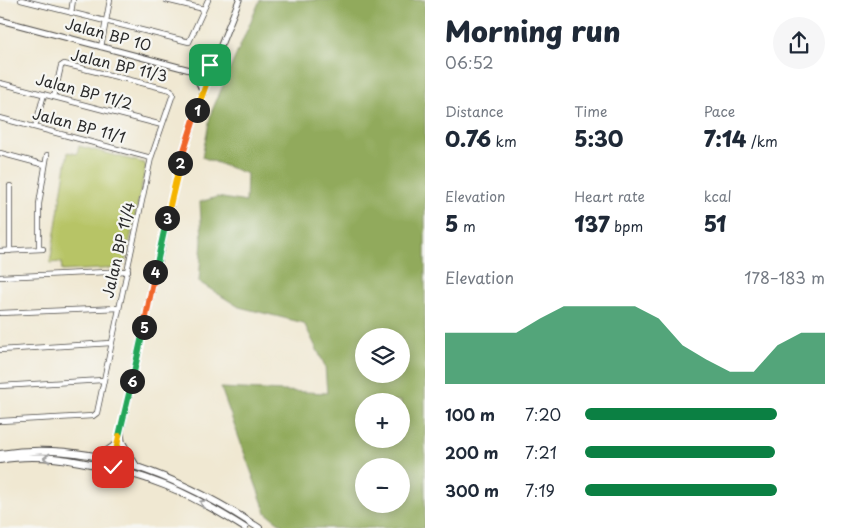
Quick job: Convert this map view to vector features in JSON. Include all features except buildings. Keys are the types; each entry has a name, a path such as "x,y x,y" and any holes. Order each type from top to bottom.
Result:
{"main road":[{"path":"96,457 107,453 120,444 136,466"},
{"path":"0,454 54,450 96,457 157,480 207,504 245,528"},
{"path":"0,460 53,458 136,466 159,473 209,497 259,528"}],"street":[{"path":"21,0 190,42 208,0"},
{"path":"70,13 73,0"},
{"path":"101,47 110,0"},
{"path":"166,0 204,10"},
{"path":"117,465 121,433 179,166 209,75 239,0"},
{"name":"Jalan BP 10","path":"0,20 209,75"},
{"path":"203,92 195,71 214,62"},
{"name":"Jalan BP 11/3","path":"54,97 60,66 64,64 172,92"},
{"name":"Jalan BP 11/2","path":"0,83 162,125"},
{"name":"Jalan BP 11/4","path":"0,421 95,415 128,271 151,158 172,92"},
{"path":"35,127 44,94"},
{"name":"Jalan BP 11/1","path":"0,118 151,158"},
{"path":"0,153 45,165"},
{"path":"0,251 41,249 39,204 47,155"},
{"path":"10,186 10,250"},
{"path":"0,277 128,271"},
{"path":"0,313 119,308"},
{"path":"0,350 111,343"},
{"path":"0,386 103,380"}],"green space":[{"path":"260,0 425,0 425,528 286,528 266,513 221,388 327,393 325,366 304,323 239,307 199,282 202,240 200,202 217,197 246,202 247,174 202,157 211,113"},
{"path":"79,146 144,163 146,166 125,263 120,268 62,271 61,262 50,263 68,152 77,154"}],"route":[{"path":"113,467 179,166 214,62 210,65"}]}
